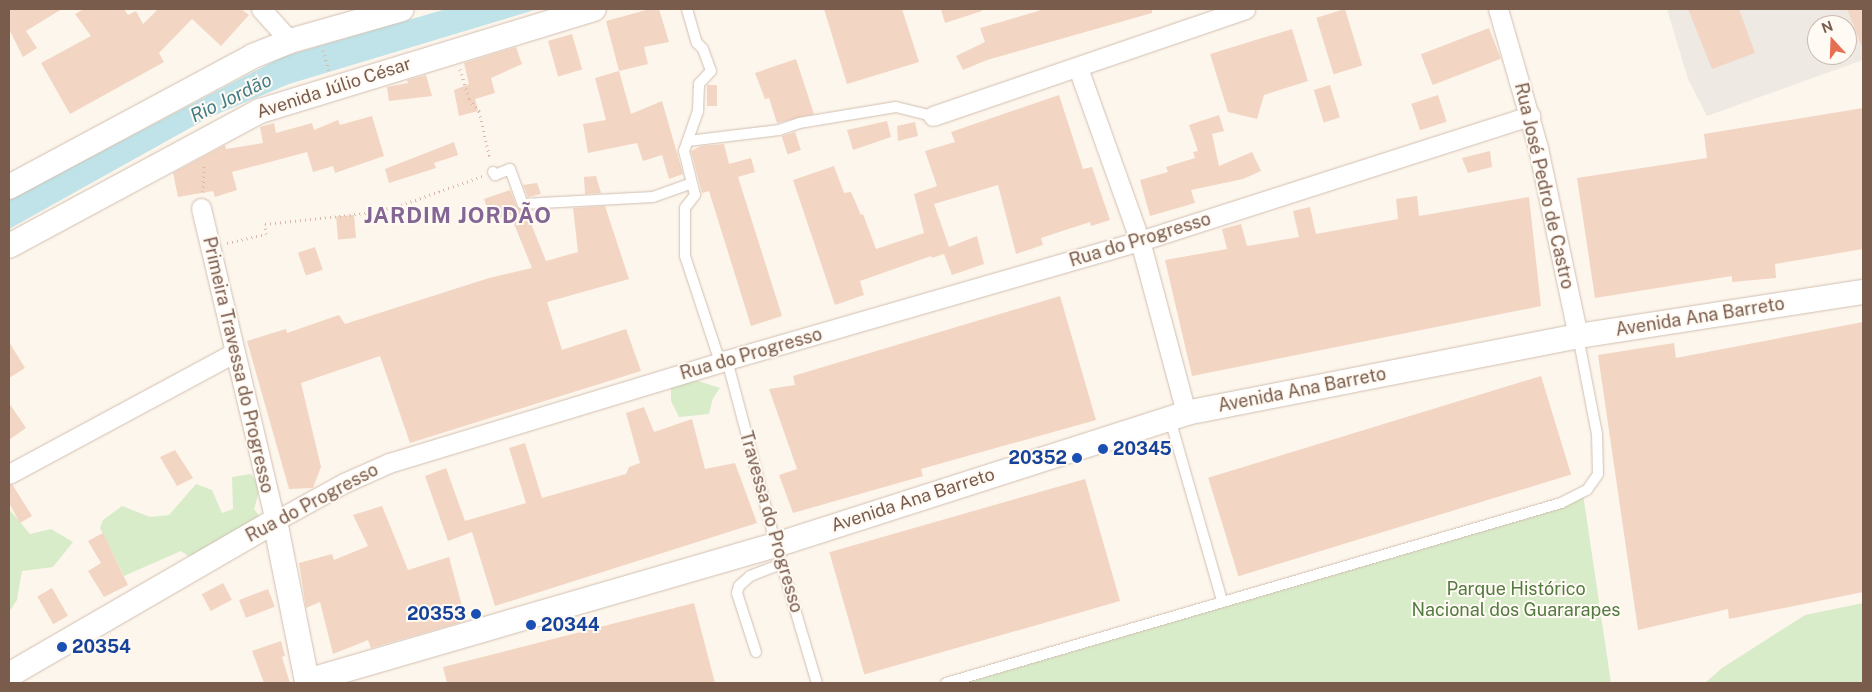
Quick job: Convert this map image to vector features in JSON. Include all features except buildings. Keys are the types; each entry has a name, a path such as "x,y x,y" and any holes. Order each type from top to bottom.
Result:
{"street":[{"path":"261,9 290,41"},
{"path":"9,187 179,94 290,41 402,9"},
{"name":"Avenida Júlio César","path":"9,246 234,122 284,101 594,9"},
{"path":"933,116 1078,68 1208,14 1245,9"},
{"name":"Rua José Pedro de Castro","path":"1498,9 1530,116 1578,336"},
{"path":"1078,68 1140,241 1178,415"},
{"name":"Rua do Progresso","path":"9,676 275,521 344,483 389,463 723,361 1140,241 1530,116"},
{"name":"Primeira Travessa do Progresso","path":"201,208 275,521"},
{"name":"Avenida Ana Barreto","path":"275,521 308,682 778,554 1178,415 1578,336 1863,292"},
{"path":"9,474 234,353"}],"lane":[{"path":"493,172 495,175 510,169 523,204 652,197 692,183 684,152 698,111 699,84 711,71 703,49 697,43 687,9"},
{"path":"688,141 779,130 799,123 896,107 933,116"},
{"name":"Travessa do Progresso","path":"692,183 695,195 685,208 685,256 723,361 817,683"},
{"path":"946,683 1222,600 1562,503 1587,490 1598,474 1597,434 1578,336"},
{"path":"1178,415 1222,600"},
{"path":"756,652 737,593 738,586 778,554"}],"path":[{"path":"320,43 330,76"},
{"path":"209,247 266,234 265,224 367,213 401,205 493,172 479,110 469,99 455,50"},
{"path":"200,142 205,179 201,208"}],"shaded area":[{"path":"1667,9 1863,9 1863,60 1857,62 1857,15 1807,15 1807,65 1849,65 1707,116 1688,79"}],"green space":[{"path":"689,378 720,388 713,398 709,414 679,417 671,401 671,385"},
{"path":"251,474 260,488 254,509 261,518 191,558 181,551 124,576 100,528 103,520 122,506 150,517 169,515 196,484 212,490 222,513 233,509 232,477"},
{"name":"Parque Histórico Nacional dos Guararapes","path":"1583,494 1611,683 967,683"},
{"path":"9,509 30,534 51,529 73,542 53,567 22,571 17,600 9,612"},
{"path":"1863,603 1863,683 1705,683 1722,668 1805,615"}],"water":[{"name":"Rio Jordão","path":"446,9 538,9 289,84 208,118 9,229 9,200 282,57"}],"place":[{"name":"20345","path":"1103,449"},
{"name":"20352","path":"1077,458"},
{"name":"20353","path":"476,614"},
{"name":"20344","path":"531,625"},
{"name":"20354","path":"62,647"}],"district":[{"name":"JARDIM JORDÃO","path":"458,216"}]}
